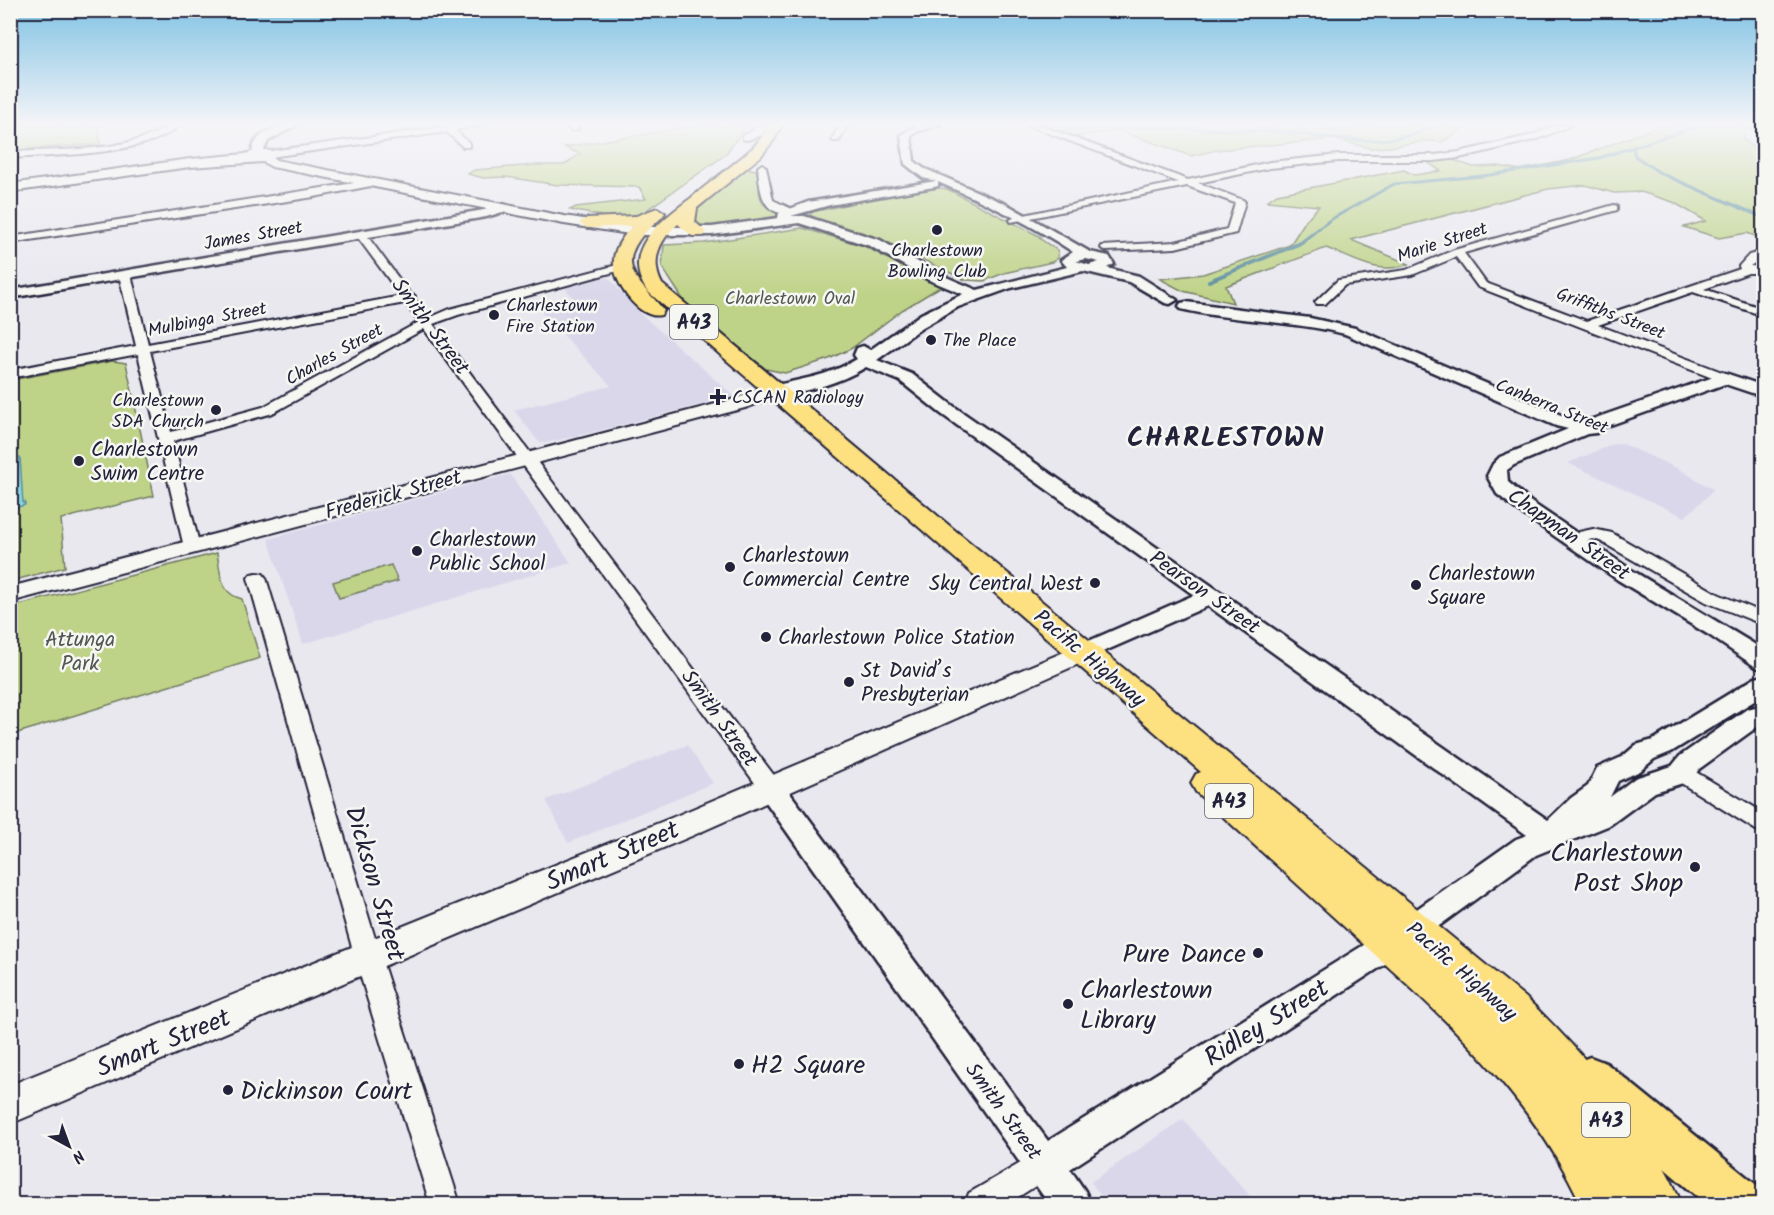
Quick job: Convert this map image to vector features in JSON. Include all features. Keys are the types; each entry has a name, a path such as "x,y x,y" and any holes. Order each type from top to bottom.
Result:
{"highway":[{"path":"587,223 634,222 655,215 702,182"},
{"path":"621,267 621,260 645,235 720,182"},
{"path":"690,205 686,224 698,232"},
{"path":"645,235 655,215"},
{"name":"Pacific Highway","path":"645,235 649,247 646,262 649,278 654,287 765,394 913,527 1075,656 1402,936 1544,1044 1590,1098 1617,1135 1638,1168 1656,1204"},
{"name":"Pacific Highway","path":"621,267 630,285 650,308 765,394"},
{"name":"Pacific Highway","path":"1402,936 1540,1090 1567,1125 1607,1204"}],"main road":[{"path":"10,188 59,182"},
{"path":"366,182 645,235"},
{"path":"564,220 645,235"},
{"name":"Frederick Street","path":"10,595 765,394"},
{"name":"Smart Street","path":"10,1105 368,958 771,788 1075,656"},
{"path":"1544,1044 1579,1068 1742,1204"}],"street":[{"path":"764,182 767,203 790,217 870,241 934,277 971,293"},
{"path":"645,235 734,229 800,215 834,202 937,182 1064,240 1081,262"},
{"path":"1018,219 1188,182 1240,202 1232,231 1175,245 1106,255"},
{"path":"10,240 373,183"},
{"name":"James Street","path":"10,294 362,235 486,213 502,208"},
{"name":"Marie Street","path":"1321,302 1342,282 1408,273 1458,252 1614,208"},
{"path":"645,235 723,236 778,226 799,225 848,238 900,258"},
{"name":"Smith Street","path":"362,235 411,298 771,788 1072,1204"},
{"name":"Griffiths Street","path":"1458,252 1482,285 1764,392"},
{"path":"1747,270 1744,266 1749,261 1756,255 1764,254"},
{"name":"Canberra Street","path":"1081,262 1106,255 1183,301"},
{"name":"Canberra Street","path":"1081,262 1134,279 1183,301 1216,308 1309,316 1363,328 1394,339 1590,426 1615,432"},
{"name":"Frederick Street","path":"765,394 810,385 852,369 886,332 916,313 971,293 1081,262"},
{"name":"Charles Street","path":"167,438 268,410 428,322 454,312 621,267"},
{"path":"1586,325 1747,270 1764,270"},
{"path":"125,275 192,547"},
{"path":"1691,288 1764,313"},
{"name":"Mulbinga Street","path":"10,374 411,298"},
{"name":"Pearson Street","path":"864,356 914,382 946,408 1550,836"},
{"name":"Chapman Street","path":"1725,378 1687,395 1658,402 1590,426 1507,461 1499,466 1497,472 1499,483 1508,494 1524,506 1612,566 1724,634 1764,662"},
{"name":"Chapman Street","path":"1687,395 1671,408 1543,462 1521,468 1514,477 1521,489 1585,536 1661,585 1764,643"},
{"name":"Chapman Street","path":"1585,536 1593,534 1606,537 1712,598 1764,620"},
{"name":"Dickson Street","path":"257,578 368,958 445,1204"},
{"name":"Smart Street","path":"1075,656 1194,605 1202,600 1206,593"},
{"name":"Ridley Street","path":"1550,836 1581,805 1599,792 1607,775 1631,764 1645,752 1662,746 1764,684"},
{"name":"Ridley Street","path":"980,1204 1402,936 1521,851 1550,836 1598,820 1644,785 1685,768 1756,715 1764,713"},
{"path":"1662,746 1679,753 1685,768 1764,824"},
{"path":"1607,775 1619,787 1634,793"}],"shaded area":[{"path":"604,277 609,278 641,314 734,396 594,432 545,443 538,441 514,410 611,386 538,308 575,300 564,287"},
{"path":"1614,444 1623,444 1679,469 1714,490 1685,517 1568,463"},
{"name":"Charlestown Public School","path":"510,474 571,563 303,644 268,539"},
{"path":"687,745 713,783 568,843 546,800"},
{"path":"1183,1119 1257,1204 1107,1204 1091,1182"}],"green space":[{"path":"537,182 687,182 638,216 613,218 570,210 576,207 646,199 639,187 558,185"},
{"path":"729,182 759,182 761,201 769,209 777,211 778,215 773,219 721,228 695,228 693,215"},
{"path":"1342,182 1760,182 1763,187 1763,239 1747,233 1719,238 1684,227 1706,221 1673,202 1641,192 1614,193 1585,185 1548,189 1351,240 1409,264 1398,267 1367,265 1326,248 1226,286 1233,303 1183,291 1160,279 1203,274 1290,245 1306,220 1319,206 1267,201 1277,194"},
{"name":"Charlestown Bowling Club","path":"930,187 947,189 1041,237 1039,238 1058,251 1058,258 1052,262 1004,273 984,281 965,280 878,238 825,223 810,215 812,212"},
{"name":"Charlestown Oval","path":"802,228 864,246 940,287 902,310 852,348 829,359 785,373 766,369 686,304 662,267 664,245 704,243"},
{"name":"Charlestown Swim Centre","path":"113,361 126,363 154,496 61,519 65,567 11,581 11,380"},
{"name":"Attunga Park","path":"217,553 222,582 229,592 242,599 260,658 11,735 11,607"},
{"path":"391,565 398,581 339,598 333,582"}],"water":[{"path":"20,457 25,505 11,509 11,459"}],"waterway":[{"path":"1300,243 1330,220 1394,184 1420,182"},
{"path":"1680,182 1764,218"},
{"path":"1209,281 1300,243"}],"place":[{"name":"Charlestown Bowling Club","path":"937,230"},
{"name":"Charlestown Fire Station","path":"494,315"},
{"name":"The Place","path":"931,340"},
{"name":"CSCAN Radiology","path":"718,397"},
{"name":"Charlestown SDA Church","path":"216,410"},
{"name":"Charlestown Swim Centre","path":"79,461"},
{"name":"Charlestown Public School","path":"417,551"},
{"name":"Charlestown Commercial Centre","path":"730,567"},
{"name":"Sky Central West","path":"1095,583"},
{"name":"Charlestown Square","path":"1416,585"},
{"name":"Charlestown Police Station","path":"766,637"},
{"name":"St David’s Presbyterian","path":"849,682"},
{"name":"Charlestown Post Shop","path":"1695,867"},
{"name":"Pure Dance","path":"1258,953"},
{"name":"Charlestown Library","path":"1068,1004"},
{"name":"H2 Square","path":"739,1064"},
{"name":"Dickinson Court","path":"228,1090"}],"district":[{"name":"CHARLESTOWN","path":"1226,437"}]}
